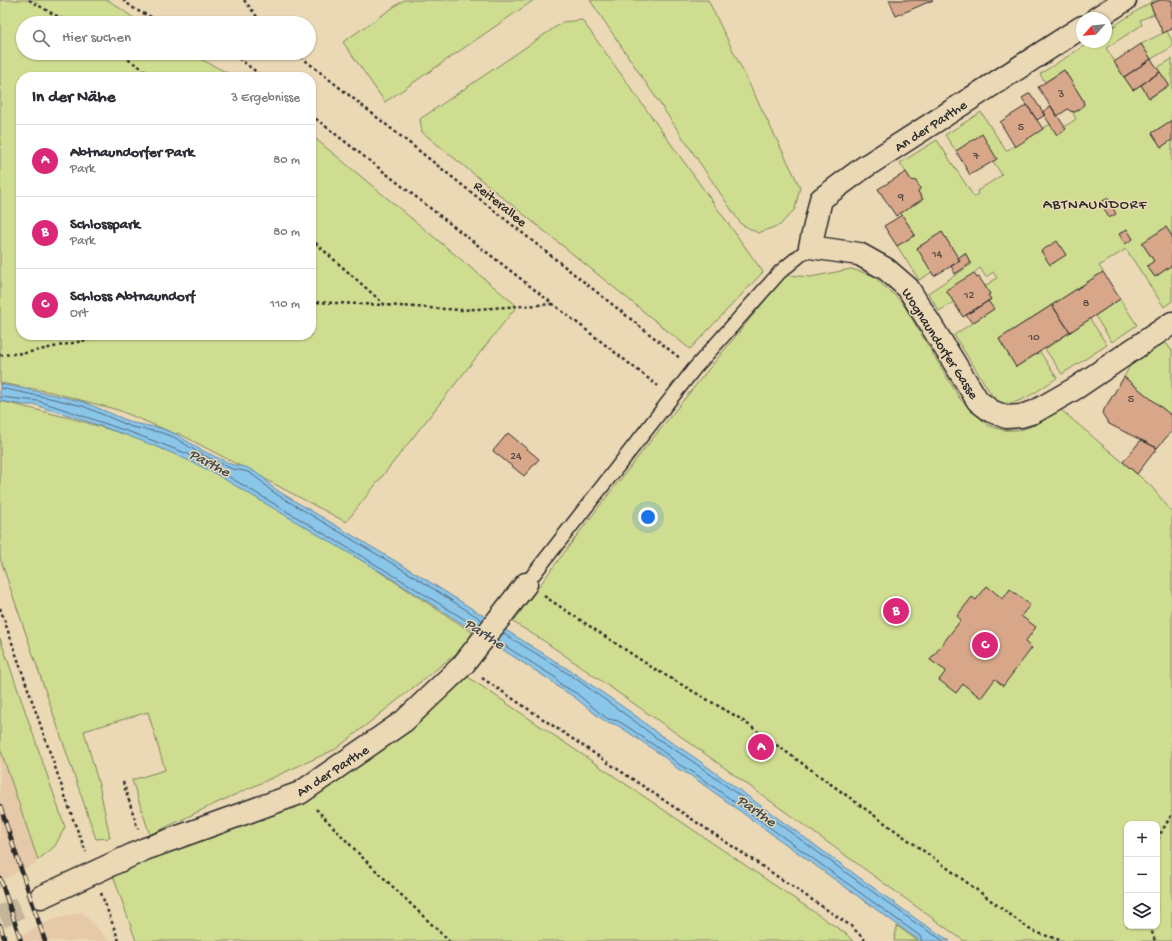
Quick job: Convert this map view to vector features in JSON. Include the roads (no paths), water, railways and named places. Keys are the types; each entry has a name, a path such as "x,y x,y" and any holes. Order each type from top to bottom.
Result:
{"street":[{"path":"1106,12 1125,0"},
{"name":"An der Parthe","path":"810,247 821,199 863,168 1076,31"},
{"name":"Wognaundorfer Gasse","path":"810,247 859,254 886,269 908,288 978,401 991,411 1006,417 1020,416 1034,412 1076,388 1172,323"},
{"name":"An der Parthe","path":"41,897 145,848 300,793 404,721 463,665 526,584"}],"lane":[{"path":"526,584 694,369 780,272 810,247"}],"water":[{"name":"Parthe","path":"0,384 84,402 133,423 160,428 176,434 201,450 233,465 246,467 252,470 283,494 417,574 574,673 636,716 657,733 694,757 919,921 950,941 920,941 690,775 678,769 663,756 625,730 599,717 553,682 391,578 214,473 157,447 59,412 37,405 24,405 0,401"}],"tunnel":[{"path":"0,917 41,897"}],"railway":[{"path":"0,806 45,941"},
{"path":"0,878 21,941"},
{"path":"0,925 5,941"}],"place":[{"name":"Schlosspark","path":"896,611"},
{"name":"Schloss Abtnaundorf","path":"985,645"},
{"name":"Abtnaundorfer Park","path":"761,747"}],"district":[{"name":"ABTNAUNDORF","path":"1095,203"}]}
